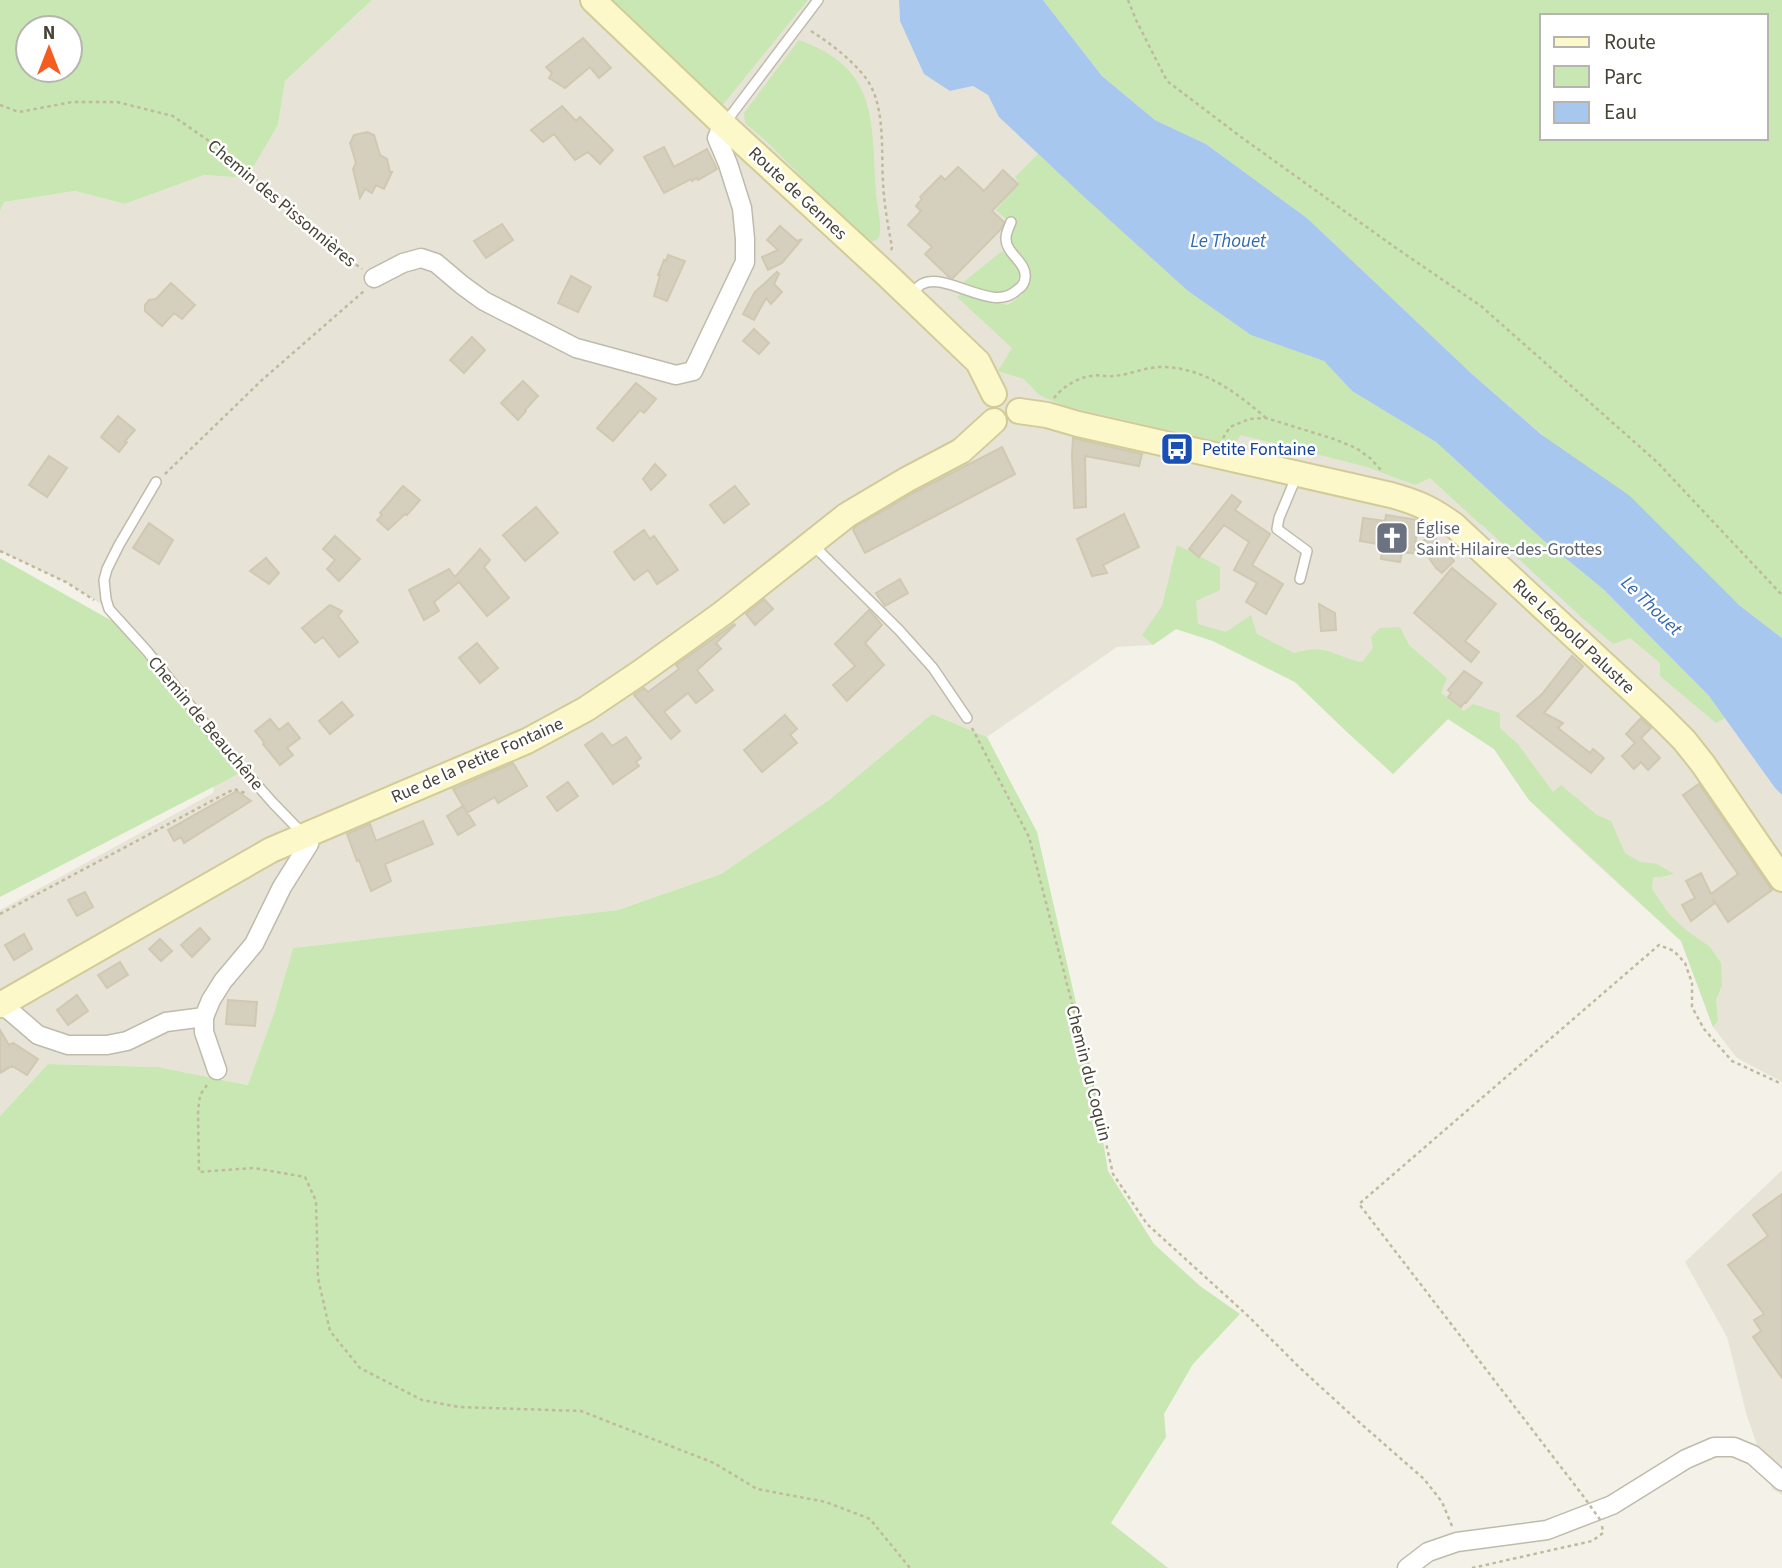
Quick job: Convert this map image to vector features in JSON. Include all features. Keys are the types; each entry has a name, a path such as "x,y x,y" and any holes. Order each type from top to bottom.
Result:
{"main road":[{"name":"Route de Gennes","path":"593,0 978,362 994,394 989,397 986,408 994,421"},
{"path":"994,394 1004,391 1014,396 1018,411 1009,422 1004,424 994,421"},
{"name":"Rue Léopold Palustre","path":"1018,411 1048,415 1391,495 1434,511 1454,525 1684,740 1782,879"},
{"name":"Rue de la Petite Fontaine","path":"1,1005 271,850 527,741 586,709 723,613 847,515 961,451 994,421"}],"street":[{"name":"Chemin des Pissonnières","path":"374,278 403,263 421,258 436,263 484,301 576,348 676,375 693,371 744,262 742,208 717,138 723,124"},
{"path":"217,1070 204,1032 204,1017 223,981 254,944 282,887 309,844 304,835"},
{"path":"1,1005 38,1035 68,1045 107,1045 127,1041 166,1022 204,1017"},
{"path":"1407,1568 1428,1552 1457,1542 1547,1530 1612,1505 1686,1459 1714,1447 1734,1447 1753,1455 1782,1481"}],"lane":[{"path":"723,124 818,0"},
{"path":"909,296 923,284 934,282 985,296 1001,298 1015,293 1024,281 1024,270 1008,247 1006,237 1011,222"},
{"path":"1297,473 1277,529 1307,551 1300,579"},
{"path":"109,609 104,579 107,569 156,482"},
{"path":"811,543 899,630 933,668 967,718"},
{"name":"Chemin de Beauchêne","path":"109,609 220,743 304,835"}],"path":[{"path":"1128,0 1167,81 1395,248 1480,306 1657,462 1782,595"},
{"path":"800,24 835,47 866,78 877,103 883,150 883,184 892,247 886,274"},
{"name":"Chemin des Pissonnières","path":"0,106 19,112 72,102 117,102 173,116 232,157 320,239 374,278"},
{"path":"156,482 374,278"},
{"path":"1048,415 1051,403 1058,393 1082,378 1093,375 1114,376 1160,367 1180,369 1216,380 1266,418"},
{"path":"1216,455 1218,445 1230,427 1250,419 1266,418 1356,447 1390,480 1391,495"},
{"path":"0,551 66,582 109,609"},
{"name":"Chemin du Coquin","path":"967,718 1029,837 1089,1069 1113,1174 1147,1224 1246,1314 1299,1367 1424,1479 1442,1502 1457,1542"},
{"path":"0,914 234,789 273,803"},
{"path":"1472,1568 1592,1541 1603,1533 1601,1521 1359,1204 1659,946 1674,951 1685,963 1692,983 1692,1007 1704,1029 1732,1061 1782,1084"},
{"path":"217,1070 200,1095 199,1172 254,1168 305,1177 316,1201 318,1278 330,1331 360,1368 422,1400 459,1407 581,1411 715,1463 757,1489 826,1502 870,1519 910,1568"}],"shaded area":[{"path":"372,0 605,0 721,106 808,0 899,0 900,21 950,91 973,86 988,95 1000,117 1324,361 1352,391 1436,442 1709,696 1782,795 1782,1082 1737,1058 1713,1027 1681,941 1529,800 1494,749 1448,719 1393,774 1295,682 1213,641 1176,629 1153,645 1117,647 987,737 932,714 829,800 721,874 618,910 293,948 249,1085 158,1067 48,1064 0,1116 0,910 213,793 220,743 109,609 66,582 0,551 0,211 4,202 75,191 125,204 204,175 247,178 278,125 285,81"},
{"path":"1481,524 1580,616 1577,628 1480,539"},
{"path":"1782,1170 1782,1495 1772,1489 1746,1413 1727,1337 1685,1262"}],"green space":[{"path":"0,0 372,0 285,81 278,125 247,178 204,175 125,204 75,191 4,202 0,211"},
{"path":"605,0 808,0 721,107"},
{"path":"1043,0 1782,0 1782,638 1739,605 1472,374 1307,218 1206,144 1155,120 1102,76"},
{"path":"799,40 825,52 844,66 866,99 871,119 880,229 878,239 868,243 745,123 744,113"},
{"path":"1038,154 1188,291 1251,335 1324,361 1352,391 1436,442 1542,539 1603,589 1709,696 1725,718 1716,723 1660,676 1660,663 1630,638 1613,644 1430,478 1415,485 1367,467 1241,435 1233,445 1065,406 1039,395 1024,379 998,371 1012,348 957,297 963,292 1008,305 1021,296 1028,284 1022,258 999,238 1007,226 1007,220 996,210 1019,183 1015,177"},
{"path":"1002,251 1020,273 1014,289 994,292 961,284"},
{"path":"1177,545 1220,567 1220,590 1196,601 1198,624 1226,632 1251,615 1257,634 1294,653 1319,649 1362,662 1373,648 1371,637 1380,628 1400,627 1409,645 1447,678 1441,693 1464,711 1473,704 1500,713 1500,728 1518,744 1553,792 1561,785 1597,815 1611,821 1625,853 1640,862 1657,864 1674,874 1653,877 1652,889 1669,914 1710,947 1721,963 1722,985 1716,1000 1718,1021 1713,1027 1681,941 1529,800 1494,749 1448,719 1393,774 1295,682 1213,641 1176,629 1153,645 1142,635 1162,606"},
{"path":"0,558 114,622 242,772 0,897"},
{"path":"932,714 987,737 1037,832 1092,1073 1108,1171 1154,1244 1200,1286 1240,1314 1193,1364 1164,1414 1166,1437 1111,1523 1168,1568 0,1568 0,1116 48,1064 158,1067 248,1085 274,1013 293,948 618,910 721,874 829,800"}],"water":[{"name":"Le Thouet","path":"899,0 1043,0 1102,76 1155,120 1206,144 1307,218 1472,374 1542,435 1630,496 1739,605 1782,638 1782,795 1709,696 1603,589 1542,539 1436,442 1352,391 1324,361 1251,335 1188,291 999,117 988,95 973,86 950,91 924,74 900,21"}],"building":[{"path":"583,38 611,68 599,78 590,67 565,88 549,78 552,73 546,67"},
{"path":"562,106 576,121 580,117 613,150 600,164 588,152 575,160 554,134 543,142 531,130"},
{"path":"367,132 374,135 380,155 387,159 392,172 384,189 376,185 372,193 365,189 360,198 353,169 356,163 350,143 354,135"},
{"path":"664,147 674,167 707,149 717,169 698,180 691,179 664,193 644,157"},
{"path":"958,167 984,191 1003,170 1018,184 992,211 1004,222 1001,229 953,278 925,254 932,247 908,225 921,211 916,206 922,199 920,197 941,176 945,180"},
{"path":"502,224 513,240 486,258 474,241"},
{"path":"780,226 797,241 802,239 782,263 768,270 762,257 778,250 767,240"},
{"path":"668,255 685,261 667,301 654,296 658,275"},
{"path":"777,272 779,274 774,284 782,292 771,304 766,298 754,320 743,314 755,292"},
{"path":"571,276 591,287 578,312 558,303"},
{"path":"171,283 195,305 182,319 174,313 162,326 145,311 145,305 149,300 156,299"},
{"path":"754,329 769,343 759,354 743,341"},
{"path":"472,337 485,350 464,373 450,360"},
{"path":"523,381 538,396 518,420 501,403"},
{"path":"636,383 656,399 644,413 640,410 613,441 597,428"},
{"path":"118,416 135,430 119,452 101,437"},
{"path":"1073,438 1142,454 1139,466 1085,456 1086,507 1074,508"},
{"path":"1002,447 1015,474 865,553 853,530 855,527 913,493"},
{"path":"49,456 67,468 47,497 29,485"},
{"path":"655,464 666,475 651,490 643,479"},
{"path":"403,486 420,500 388,530 377,520"},
{"path":"735,486 749,504 724,523 710,505"},
{"path":"1232,495 1241,502 1235,510 1270,534 1252,565 1283,584 1266,614 1246,602 1257,583 1234,570 1249,542 1224,525 1199,557 1189,549"},
{"path":"536,507 558,533 525,561 503,535"},
{"path":"1124,514 1139,547 1103,565 1107,573 1092,576 1077,539"},
{"name":"Église Saint-Hilaire-des-Grottes","path":"1386,515 1418,520 1415,548 1432,534 1454,561 1442,573 1427,555 1402,552 1400,562 1381,559 1383,545 1360,541 1363,518 1385,521"},
{"path":"149,523 173,540 159,564 133,548"},
{"path":"644,530 650,539 654,536 678,570 657,584 648,570 634,580 614,552"},
{"path":"335,536 360,559 339,581 327,569 335,560 323,549"},
{"path":"480,549 490,560 484,567 509,598 487,616 459,582 434,602 439,611 424,620 409,590 449,569 455,577"},
{"path":"266,558 279,573 269,584 250,571"},
{"path":"1452,568 1496,604 1465,641 1479,652 1471,662 1414,613"},
{"path":"900,579 908,593 885,606 876,593"},
{"path":"764,599 773,609 755,625 746,614"},
{"path":"1319,604 1335,613 1336,630 1321,631"},
{"path":"330,605 342,611 338,616 358,642 339,657 323,637 315,643 302,628"},
{"path":"869,610 882,625 865,643 884,665 847,701 833,685 855,666 835,644"},
{"path":"734,624 716,643 721,649 697,670 713,690 696,703 688,693 664,712 680,731 671,739 634,695 644,688 648,692 679,669 676,665"},
{"path":"477,643 498,668 480,683 459,658"},
{"path":"1572,656 1583,666 1544,713 1563,723 1558,728 1590,753 1593,749 1604,758 1591,773 1517,716 1542,694"},
{"path":"1464,671 1482,683 1461,707 1448,697 1451,693 1448,690"},
{"path":"342,702 353,715 330,734 319,721"},
{"path":"785,715 797,729 790,735 797,743 762,772 744,750"},
{"path":"1641,718 1651,728 1641,738 1660,758 1648,770 1641,762 1634,769 1622,756 1635,743 1626,734"},
{"path":"270,719 279,730 288,723 300,738 287,748 293,755 280,765 255,731"},
{"path":"602,733 612,746 626,737 641,758 636,762 639,766 613,784 585,745"},
{"path":"513,763 527,786 498,803 495,797 467,813 453,789"},
{"path":"568,782 578,796 557,811 547,797"},
{"path":"1699,784 1772,890 1728,922 1713,899 1715,903 1691,921 1682,905 1695,898 1686,881 1701,873 1711,894 1738,874 1683,795"},
{"path":"237,791 251,801 184,843 181,837 174,841 168,830"},
{"path":"463,806 475,825 458,835 447,816"},
{"path":"423,821 433,844 385,864 391,881 371,891 347,834 370,824 376,841"},
{"path":"85,892 93,907 77,916 68,900"},
{"path":"200,928 210,939 192,957 181,945"},
{"path":"24,934 32,949 14,960 5,945"},
{"path":"160,939 172,951 161,961 149,949"},
{"path":"120,962 128,975 107,988 98,975"},
{"path":"77,995 88,1011 68,1025 57,1010"},
{"path":"228,1000 257,1002 255,1026 226,1024"},
{"path":"0,1030 9,1045 13,1043 38,1059 27,1075 12,1066 0,1073"},
{"path":"1782,1194 1782,1378 1753,1337 1761,1331 1754,1320 1764,1314 1728,1265 1768,1236 1753,1215"}],"place":[{"name":"Petite Fontaine","path":"1177,449"},
{"name":"Église Saint-Hilaire-des-Grottes","path":"1392,538"}]}
